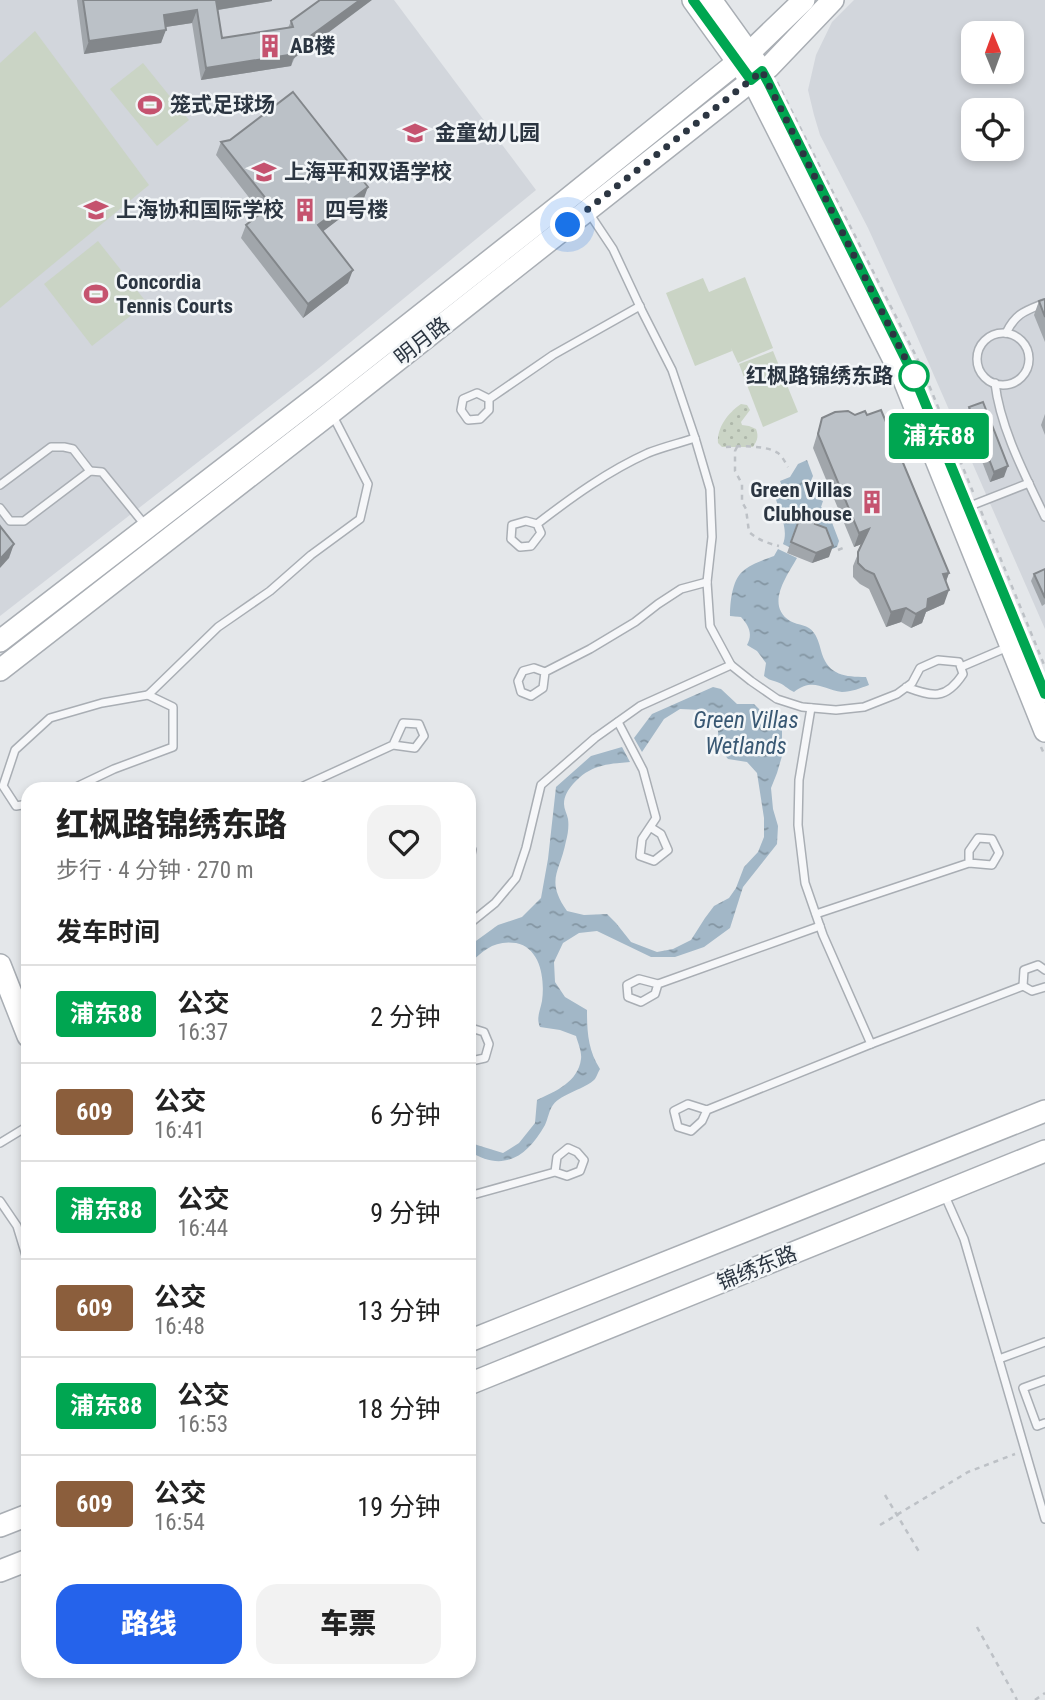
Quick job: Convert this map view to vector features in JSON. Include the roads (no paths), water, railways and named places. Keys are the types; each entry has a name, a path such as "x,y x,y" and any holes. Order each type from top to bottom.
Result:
{"street":[{"path":"693,0 744,57"},
{"name":"明月路","path":"0,641 148,529 505,249 744,57 804,0"},
{"name":"明月路","path":"0,670 332,412 769,66 833,0"},
{"path":"715,2 914,376 1011,646 1045,731"},
{"path":"962,509 1045,694"},
{"path":"0,965 21,1018"},
{"name":"锦绣东路","path":"476,1338 1045,1111"},
{"name":"锦绣东路","path":"476,1381 1045,1151"},
{"path":"0,1526 21,1518"},
{"path":"0,1571 21,1563"}],"lane":[{"path":"587,210 613,249 672,370 695,438 710,489 712,537 707,582 710,626 731,665 777,699 802,707 836,710 864,707 897,694 906,687 912,683 920,668 938,660 959,662 963,674 954,687 941,694 925,694 906,687"},
{"path":"1006,333 1021,312 1045,303"},
{"path":"489,400 553,355 640,306"},
{"path":"1006,333 1014,335 1027,347 1029,364 1020,379 1004,385 988,380 978,366 979,349 983,342 997,334 1006,333"},
{"path":"995,383 1000,414 1045,517"},
{"path":"21,805 16,806 3,786 15,750 50,718 102,703 148,695 218,627 270,591 360,519 368,484 332,412"},
{"path":"537,524 579,492 614,471 650,452 695,438"},
{"path":"0,485 51,447 73,449 90,471"},
{"path":"0,508 10,520 24,521 90,471 102,472 148,529"},
{"path":"962,509 1029,483"},
{"path":"526,521 537,524 541,533 531,546 520,547 511,539 512,525 526,521"},
{"path":"545,673 635,622 681,589 707,582"},
{"path":"961,667 1011,646"},
{"path":"476,918 495,903 516,878 541,785 570,758 640,706 731,665"},
{"path":"87,782 173,747 173,707 148,695"},
{"path":"811,708 799,780 798,825 805,883 820,926 871,1044"},
{"path":"618,722 643,770 656,818 650,827 642,839 640,856 654,861 668,850 661,834 650,827"},
{"path":"312,782 393,745 415,748 424,736 419,724 403,723 393,745"},
{"path":"816,914 970,863 992,865 999,853 992,839 978,838 969,850 970,863"},
{"path":"658,984 820,926"},
{"path":"1023,985 1024,970 1038,965 1045,970"},
{"path":"707,1110 702,1121 691,1131 678,1127 674,1111 688,1104 707,1110 1023,985"},
{"path":"1023,985 1032,991 1045,987"},
{"path":"476,1031 484,1032 489,1044 485,1058 476,1060"},
{"path":"0,1143 21,1130"},
{"path":"476,1194 555,1172 567,1175 580,1171 584,1160 578,1152 568,1147 557,1157 555,1172"},
{"path":"943,1192 964,1239 1045,1519"},
{"path":"0,1201 17,1226 21,1239"},
{"path":"999,1359 1045,1342"},
{"path":"1045,1380 1023,1388 1037,1426 1045,1423"}],"water":[{"path":"807,460 813,476 810,483 816,485 814,491 820,494 818,499 823,501 821,507 828,512 839,541 837,547 827,551 798,522 791,540 793,549 783,544 784,526 775,496 782,490 780,481 790,477 798,464"},
{"path":"778,549 797,558 780,590 779,607 783,614 790,621 812,630 825,661 833,671 866,677 869,685 842,692 807,685 794,692 764,676 766,663 757,651 747,645 750,637 748,627 741,617 730,616 730,605 734,586 742,572 757,562 774,556"},
{"name":"Green Villas Wetlands","path":"713,687 721,689 737,704 754,704 762,712 779,714 782,723 782,756 771,788 778,826 777,844 743,887 730,928 704,947 675,957 651,957 597,931 579,933 563,943 554,962 555,982 565,997 587,1010 589,1041 600,1069 595,1079 553,1105 538,1136 522,1153 503,1161 481,1158 476,1155 476,1144 503,1153 519,1143 535,1123 537,1100 571,1080 581,1059 576,1036 540,1027 538,1017 543,993 542,975 531,951 524,946 508,942 495,945 476,958 476,941 498,925 522,917 541,898 556,787 591,756 622,747 630,762 592,769 579,778 567,793 564,804 568,830 555,883 560,900 567,911 584,915 607,914 631,942 657,952 673,949 691,940 714,906 729,898 744,867 758,852 764,837 757,773 747,762 728,759 719,748 718,731 711,715 702,710 680,709 664,719 642,752 634,738 652,714"}],"place":[{"name":"AB楼","path":"270,46"},
{"name":"笼式足球场","path":"150,105"},
{"name":"金童幼儿园","path":"415,133"},
{"name":"上海平和双语学校","path":"264,172"},
{"name":"上海协和国际学校","path":"96,210"},
{"name":"四号楼","path":"305,210"},
{"name":"Concordia Tennis Courts","path":"96,294"},
{"name":"红枫路锦绣东路","path":"914,376"},
{"name":"Green Villas Clubhouse","path":"872,502"}]}
